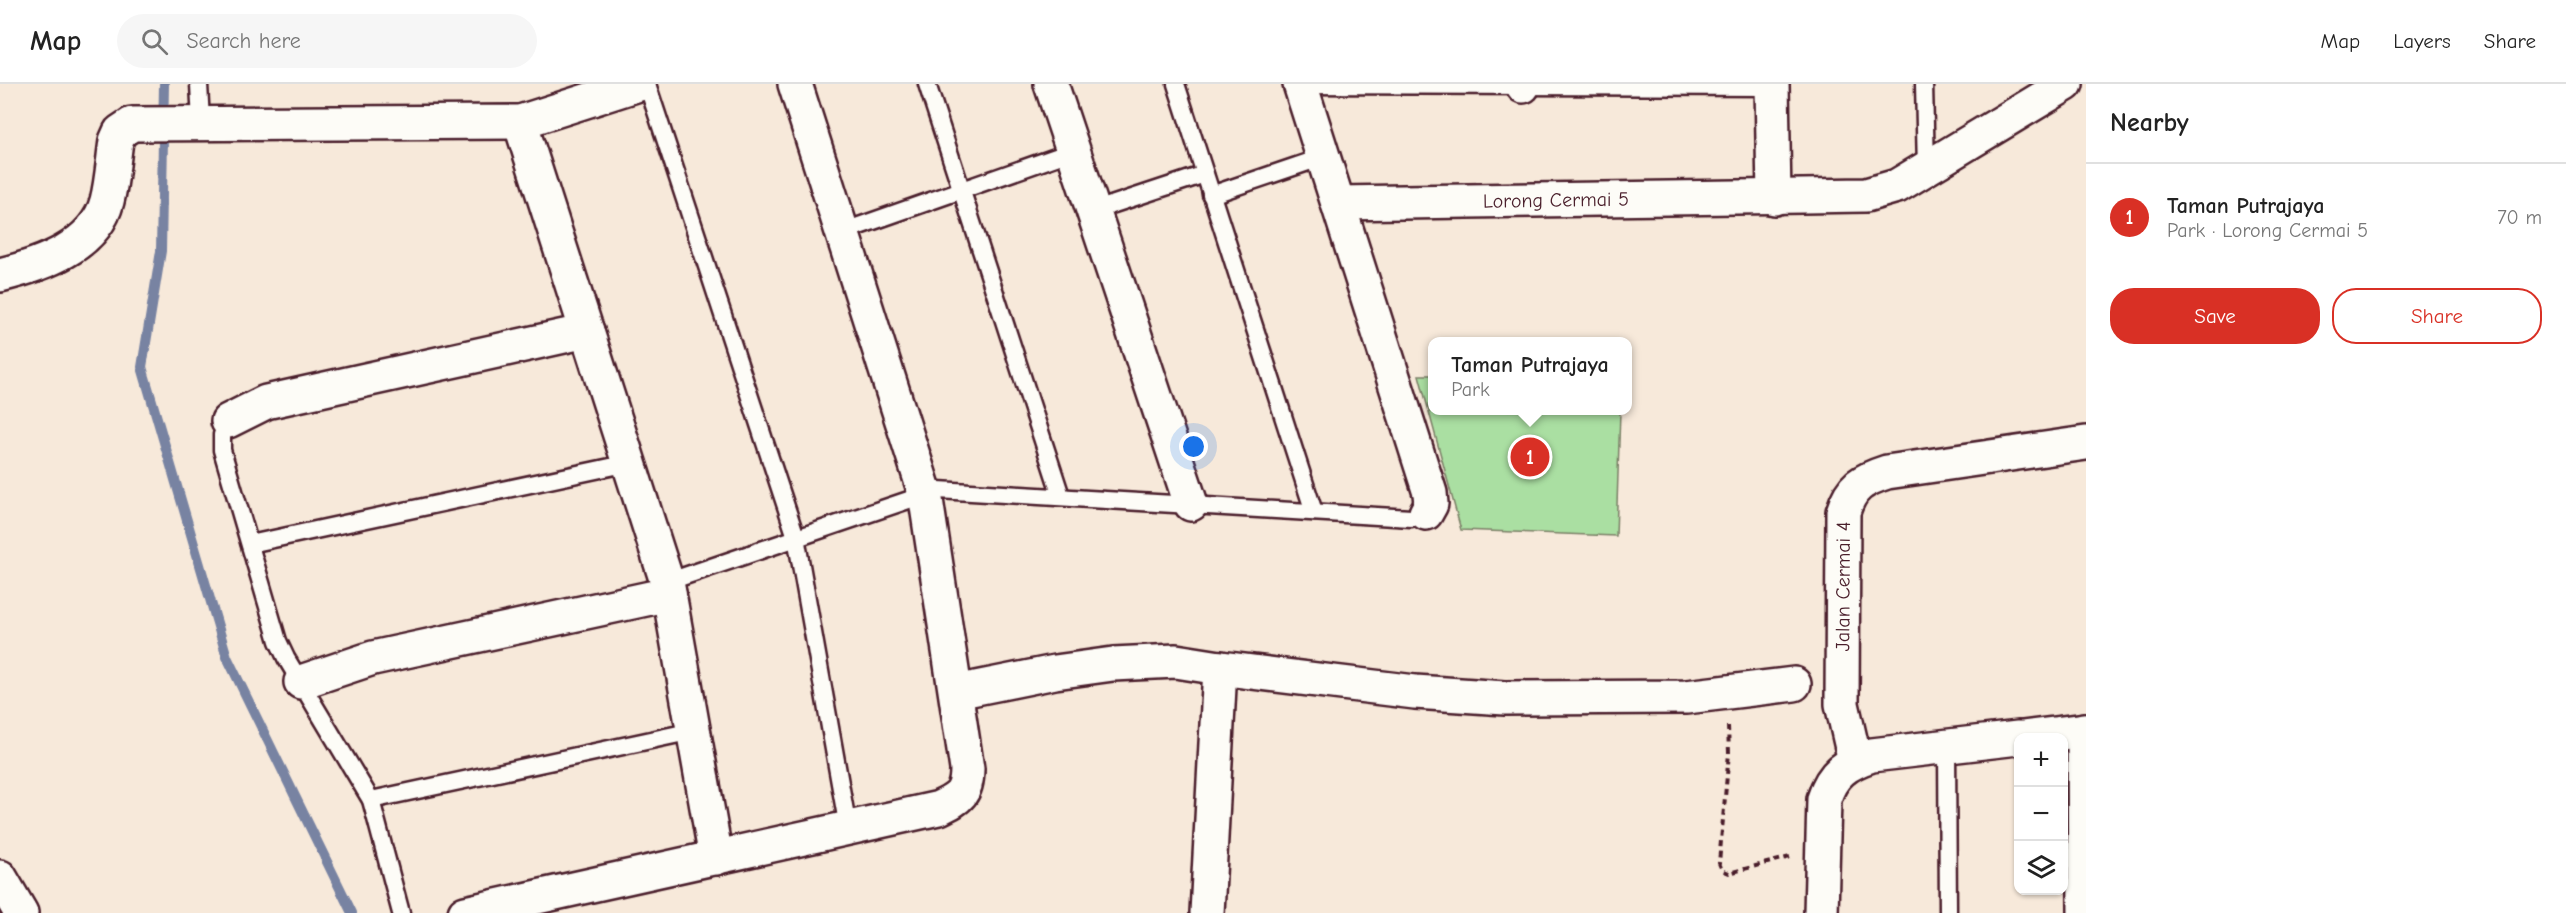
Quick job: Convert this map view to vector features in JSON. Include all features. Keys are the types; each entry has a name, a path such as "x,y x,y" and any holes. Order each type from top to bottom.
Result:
{"street":[{"path":"1,271 31,268 50,260 84,237 99,220 107,202 116,141 120,132 132,124 520,122 639,84"},
{"path":"465,913 939,808 954,801 967,785 968,769 926,493 795,84"},
{"path":"1051,84 1191,504"},
{"name":"Lorong Cermai 5","path":"1338,203 1866,195 1897,186 2066,84"},
{"path":"1300,85 1430,493 1431,504 1426,513"},
{"path":"1772,85 1774,198"},
{"path":"520,122 668,588 716,858"},
{"path":"228,421 267,402 587,331"},
{"name":"Jalan Cermai 4","path":"1855,761 1842,704 1843,512 1847,498 1857,485 1887,472 2086,443"},
{"path":"301,682 373,658 668,588"},
{"path":"956,692 1055,672 1113,664 1176,661 1415,692 1505,698 1686,697 1794,684"},
{"path":"1207,913 1220,668"},
{"path":"2061,733 2085,730 2085,913"},
{"path":"1821,913 1824,799 1829,783 1840,770 1872,755 2014,739"},
{"path":"0,877 21,913"}],"lane":[{"path":"190,122 199,84"},
{"path":"647,84 796,537 848,828"},
{"path":"927,84 1062,496"},
{"path":"1176,84 1314,512"},
{"path":"1924,84 1926,169"},
{"path":"1300,85 1772,85"},
{"path":"842,232 1073,151"},
{"path":"1211,195 1323,157"},
{"path":"1093,211 1205,174"},
{"path":"228,421 222,435 222,450 278,641 371,800 401,913"},
{"path":"250,544 629,463"},
{"path":"668,588 796,537 926,493 952,489 1411,518 1426,513"},
{"path":"371,800 693,730"},
{"path":"1947,747 1948,913"}],"path":[{"path":"1726,692 1729,753 1719,863 1722,870 1730,873 1822,849"}],"green space":[{"path":"1419,375 1428,375 1428,408"},
{"path":"1430,415 1620,415 1616,536 1461,530"}],"waterway":[{"path":"164,84 161,251 142,367 227,657 352,913"}],"place":[{"name":"Taman Putrajaya","path":"1530,457"}]}
